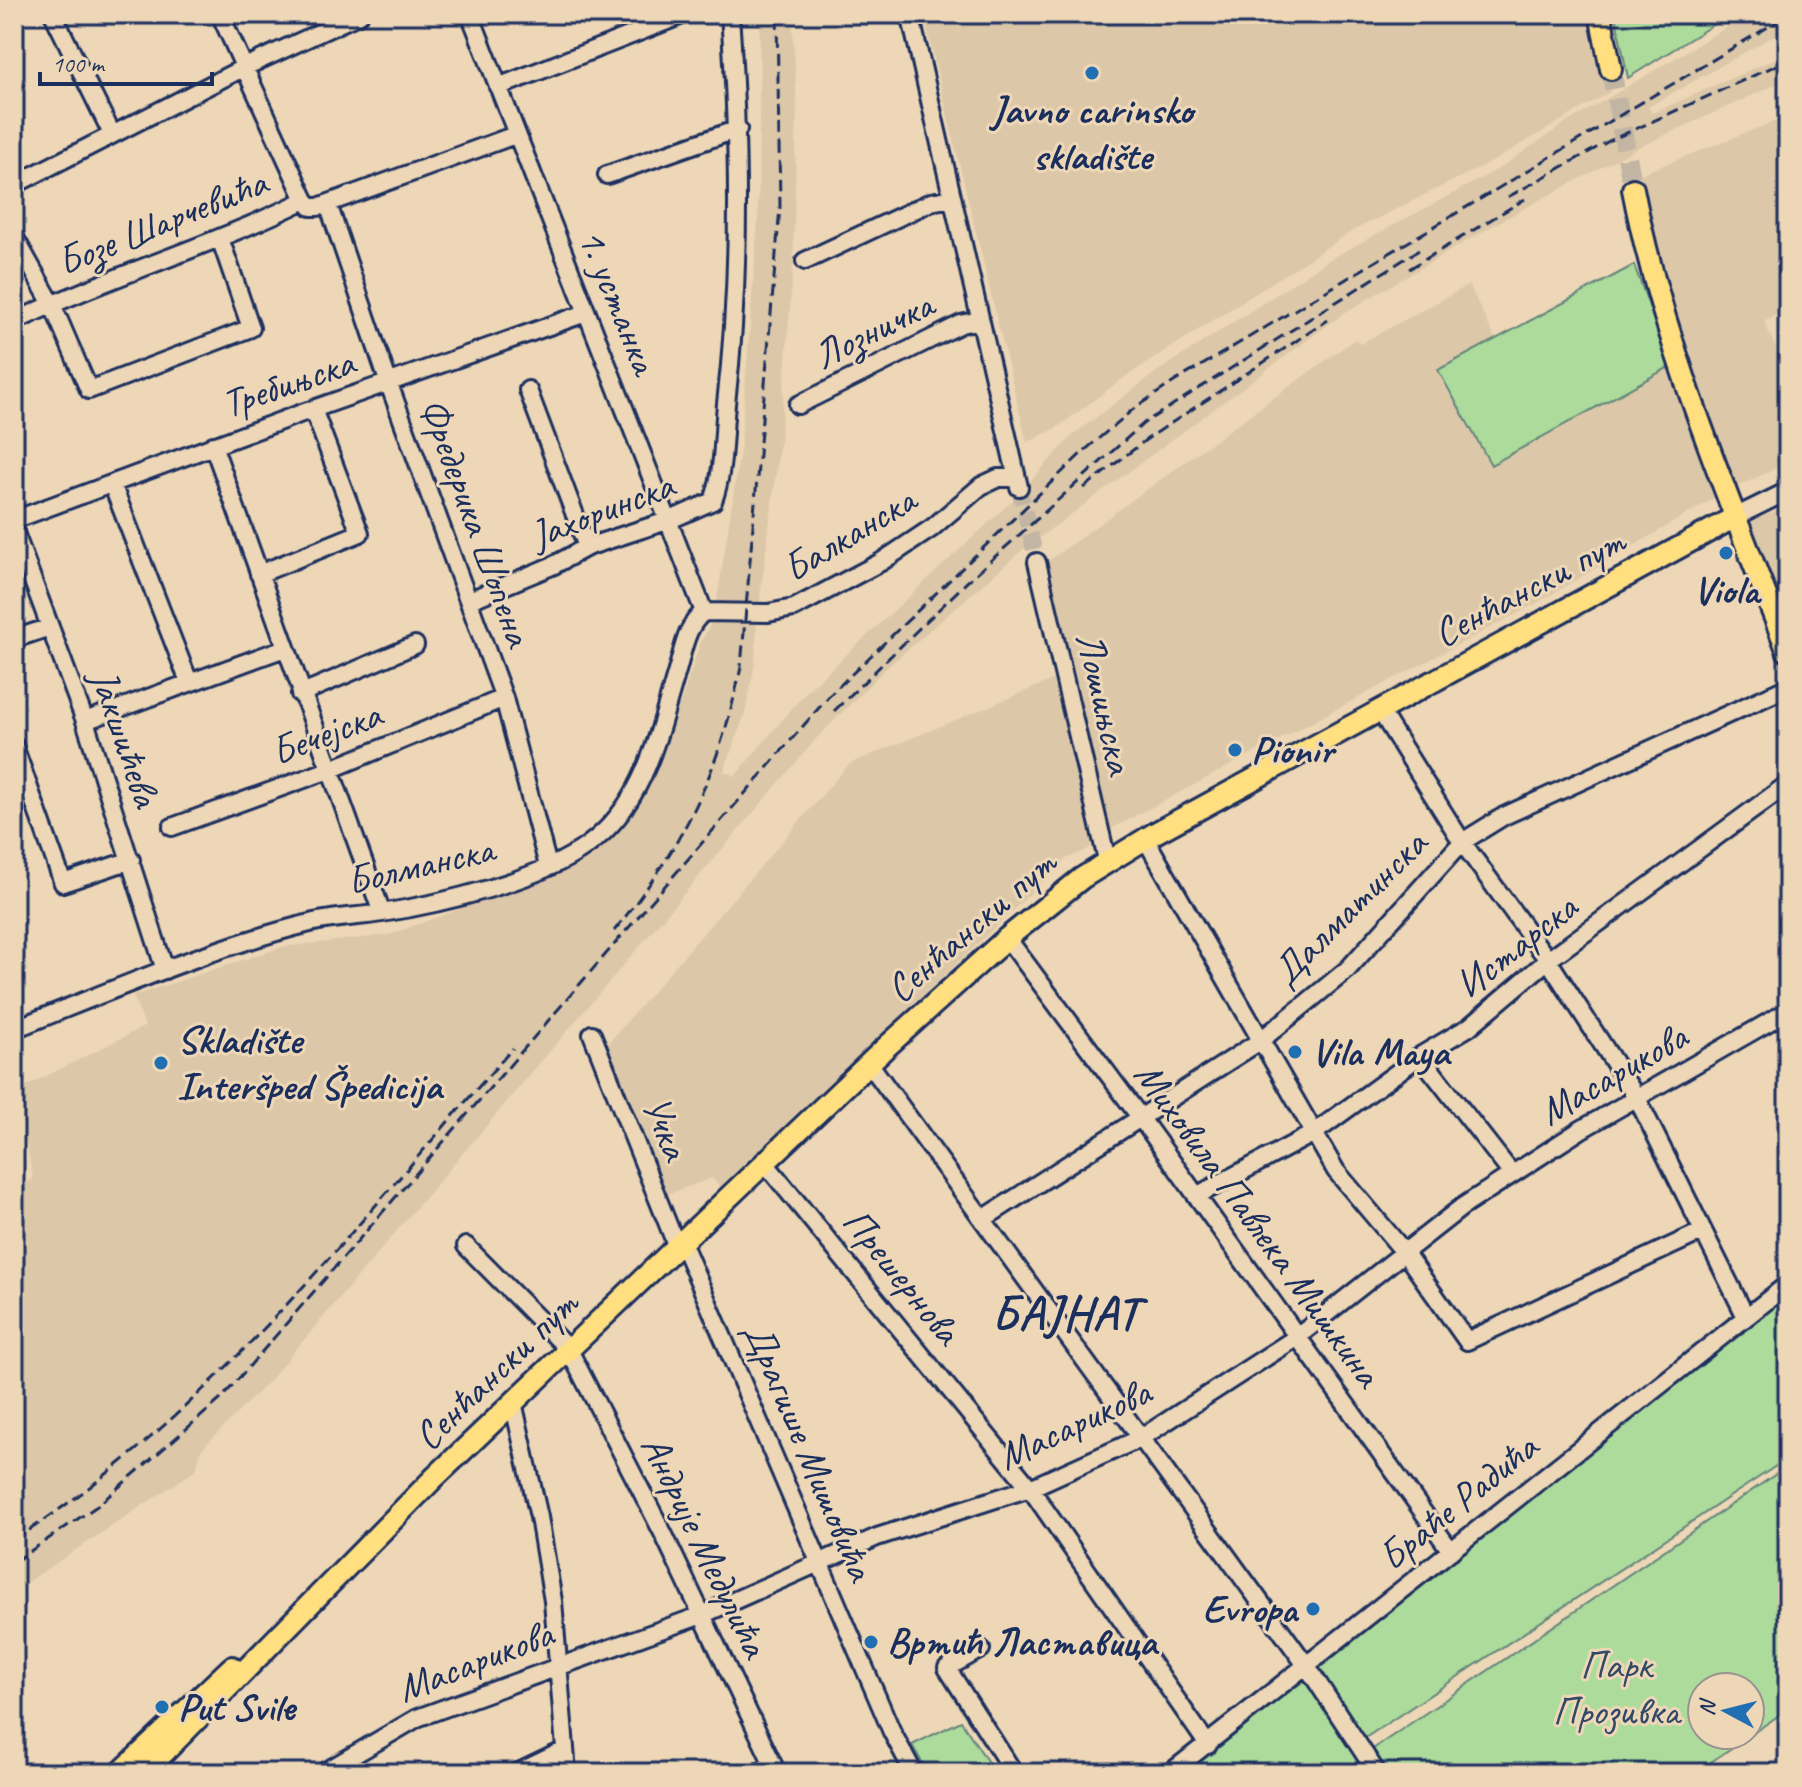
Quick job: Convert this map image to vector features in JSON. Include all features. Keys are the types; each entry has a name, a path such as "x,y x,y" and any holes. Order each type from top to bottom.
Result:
{"main road":[{"path":"1600,14 1611,69"},
{"path":"1633,189 1641,230 1686,381 1788,652"},
{"name":"Сенћански пут","path":"120,1773 154,1763 325,1586 869,1063 1007,938 1107,860 1735,517"}],"street":[{"path":"53,14 112,134"},
{"path":"220,14 247,66 305,200"},
{"path":"14,185 247,66 360,14"},
{"name":"1. устанка","path":"470,14 704,612"},
{"path":"498,87 685,14"},
{"path":"607,175 738,129 730,14"},
{"path":"910,14 979,320"},
{"name":"Јахоринска","path":"470,600 554,565 587,547 670,520 713,501 731,365 736,285 738,129"},
{"name":"Бозе Шарчевића","path":"14,322 52,304 221,241 305,200 311,207 328,204 515,135"},
{"path":"805,261 931,202 952,198"},
{"name":"Фредерика Шопена","path":"328,204 389,384 504,698 548,866"},
{"path":"14,236 52,304 89,390 251,328 221,241"},
{"name":"Требињска","path":"14,520 213,445 586,313"},
{"name":"Лозничка","path":"798,405 961,324 979,320"},
{"name":"Балканска","path":"704,612 768,613 794,608 881,562 932,528 981,486 998,478 1018,482 979,320"},
{"path":"528,390 587,547"},
{"path":"259,574 360,533 313,409"},
{"path":"213,445 300,694 382,913"},
{"path":"112,484 189,682"},
{"name":"Сенћански пут","path":"1735,517 1788,491"},
{"name":"Јакшићева","path":"14,530 85,721 165,970"},
{"name":"Лошињска","path":"1037,562 1107,860"},
{"name":"Болманска","path":"14,1029 165,970 312,922 382,913 468,893 548,866 587,846 626,806 648,767 691,628 704,612"},
{"path":"14,639 50,627"},
{"path":"300,694 415,645"},
{"path":"85,721 285,648"},
{"name":"Далматинска","path":"983,1219 1260,1041 1348,969 1462,842 1504,816 1788,687"},
{"name":"Бечејска","path":"172,827 329,770 504,698"},
{"path":"1379,709 1462,842 1548,960 1637,1098 1701,1232 1746,1317"},
{"path":"14,746 63,883 131,860"},
{"name":"Истарска","path":"1196,1196 1314,1133 1420,1056 1469,1027 1548,960 1788,784"},
{"path":"1145,838 1336,1171 1405,1253 1467,1341 1701,1232"},
{"name":"Миховила Павлека Мишкина","path":"1007,938 1140,1117 1451,1551"},
{"name":"Масарикова","path":"323,1773 396,1727 560,1663 702,1615 877,1537 1030,1488 1141,1438 1297,1337 1462,1207 1512,1174 1788,1011"},
{"name":"Учка","path":"592,1034 680,1244"},
{"path":"1420,1056 1512,1174"},
{"path":"869,1063 1306,1665 1377,1773"},
{"name":"Прешернова","path":"765,1163 1030,1488 1208,1745"},
{"name":"Драгише Мишовића","path":"680,1244 892,1732 914,1773"},
{"name":"Андрије Медулића","path":"466,1246 569,1350 702,1615 775,1769"},
{"name":"Браће Радића","path":"1170,1773 1788,1284"},
{"path":"513,1402 539,1517 560,1663 567,1773"},
{"path":"981,1649 947,1668 1014,1773"},
{"path":"517,1773 565,1750"},
{"path":"753,1773 775,1769"}],"shaded area":[{"path":"760,14 792,14 797,107 793,267 780,441 757,621 755,664 745,713 724,771 735,776 805,693 1012,501 1074,434 1155,373 1332,258 1495,171 1566,123 1749,14 1788,14 1788,28 1648,107 1652,113 1788,53 1788,79 1637,148 1501,221 1344,313 1020,552 883,671 817,738 268,1382 201,1450 196,1470 14,1591 14,1190 33,1179 17,1091 145,1026 133,996 282,947 389,935 562,871 599,851 623,824 663,754 701,641 714,619 740,452 758,220"},
{"path":"923,14 1593,14 1610,92 1493,161 1354,230 1122,379 1058,427 1027,443"},
{"path":"1788,116 1788,309 1764,321 1788,375 1788,462 1732,490 1646,220 1638,175"},
{"path":"1469,285 1496,340 1438,371 1671,366 1718,496 1537,603 1107,831 1044,564 1355,339 1360,344"},
{"path":"1788,506 1788,629 1745,523"},
{"path":"1057,678 1093,840 1089,849 1066,859 722,1189 712,1178 663,1196 605,1047 849,764"}],"green space":[{"path":"1615,14 1730,14 1628,78"},
{"path":"1634,265 1671,366 1491,465 1438,370"},
{"path":"1788,1292 1788,1458 1350,1748 1365,1773 1178,1773 1301,1683"},
{"name":"Парк Прозивка","path":"1788,1466 1788,1709 1766,1724 1766,1671 1686,1671 1686,1751 1727,1751 1695,1773 1388,1773 1373,1749"},
{"path":"961,1721 995,1773 928,1773 912,1745"}],"tunnel":[{"path":"1611,69 1633,189"},
{"path":"1019,487 1037,562"}],"railway":[{"path":"614,931 660,868 695,807 721,742 741,667 780,207 777,14"},
{"path":"14,1562 97,1506 221,1399 830,695 1084,451 1136,407 1174,382 1788,15"},
{"path":"1508,197 1609,141 1788,60"},
{"path":"1409,269 1525,199"},
{"path":"834,711 970,579 1144,423 1419,250"},
{"path":"1084,488 1147,439 1328,320"},
{"path":"14,1540 87,1489 155,1434 219,1374 339,1247 513,1048"}],"place":[{"name":"Javno carinsko skladište","path":"1092,73"},
{"name":"Viola","path":"1726,553"},
{"name":"Pionir","path":"1235,750"},
{"name":"Vila Maya","path":"1295,1052"},
{"name":"Skladište Interšped Špedicija","path":"161,1063"},
{"name":"Evropa","path":"1313,1609"},
{"name":"Вртић Ластавица","path":"871,1642"},
{"name":"Put Svile","path":"162,1707"}],"district":[{"name":"БАЈНАТ","path":"1066,1313"}]}
